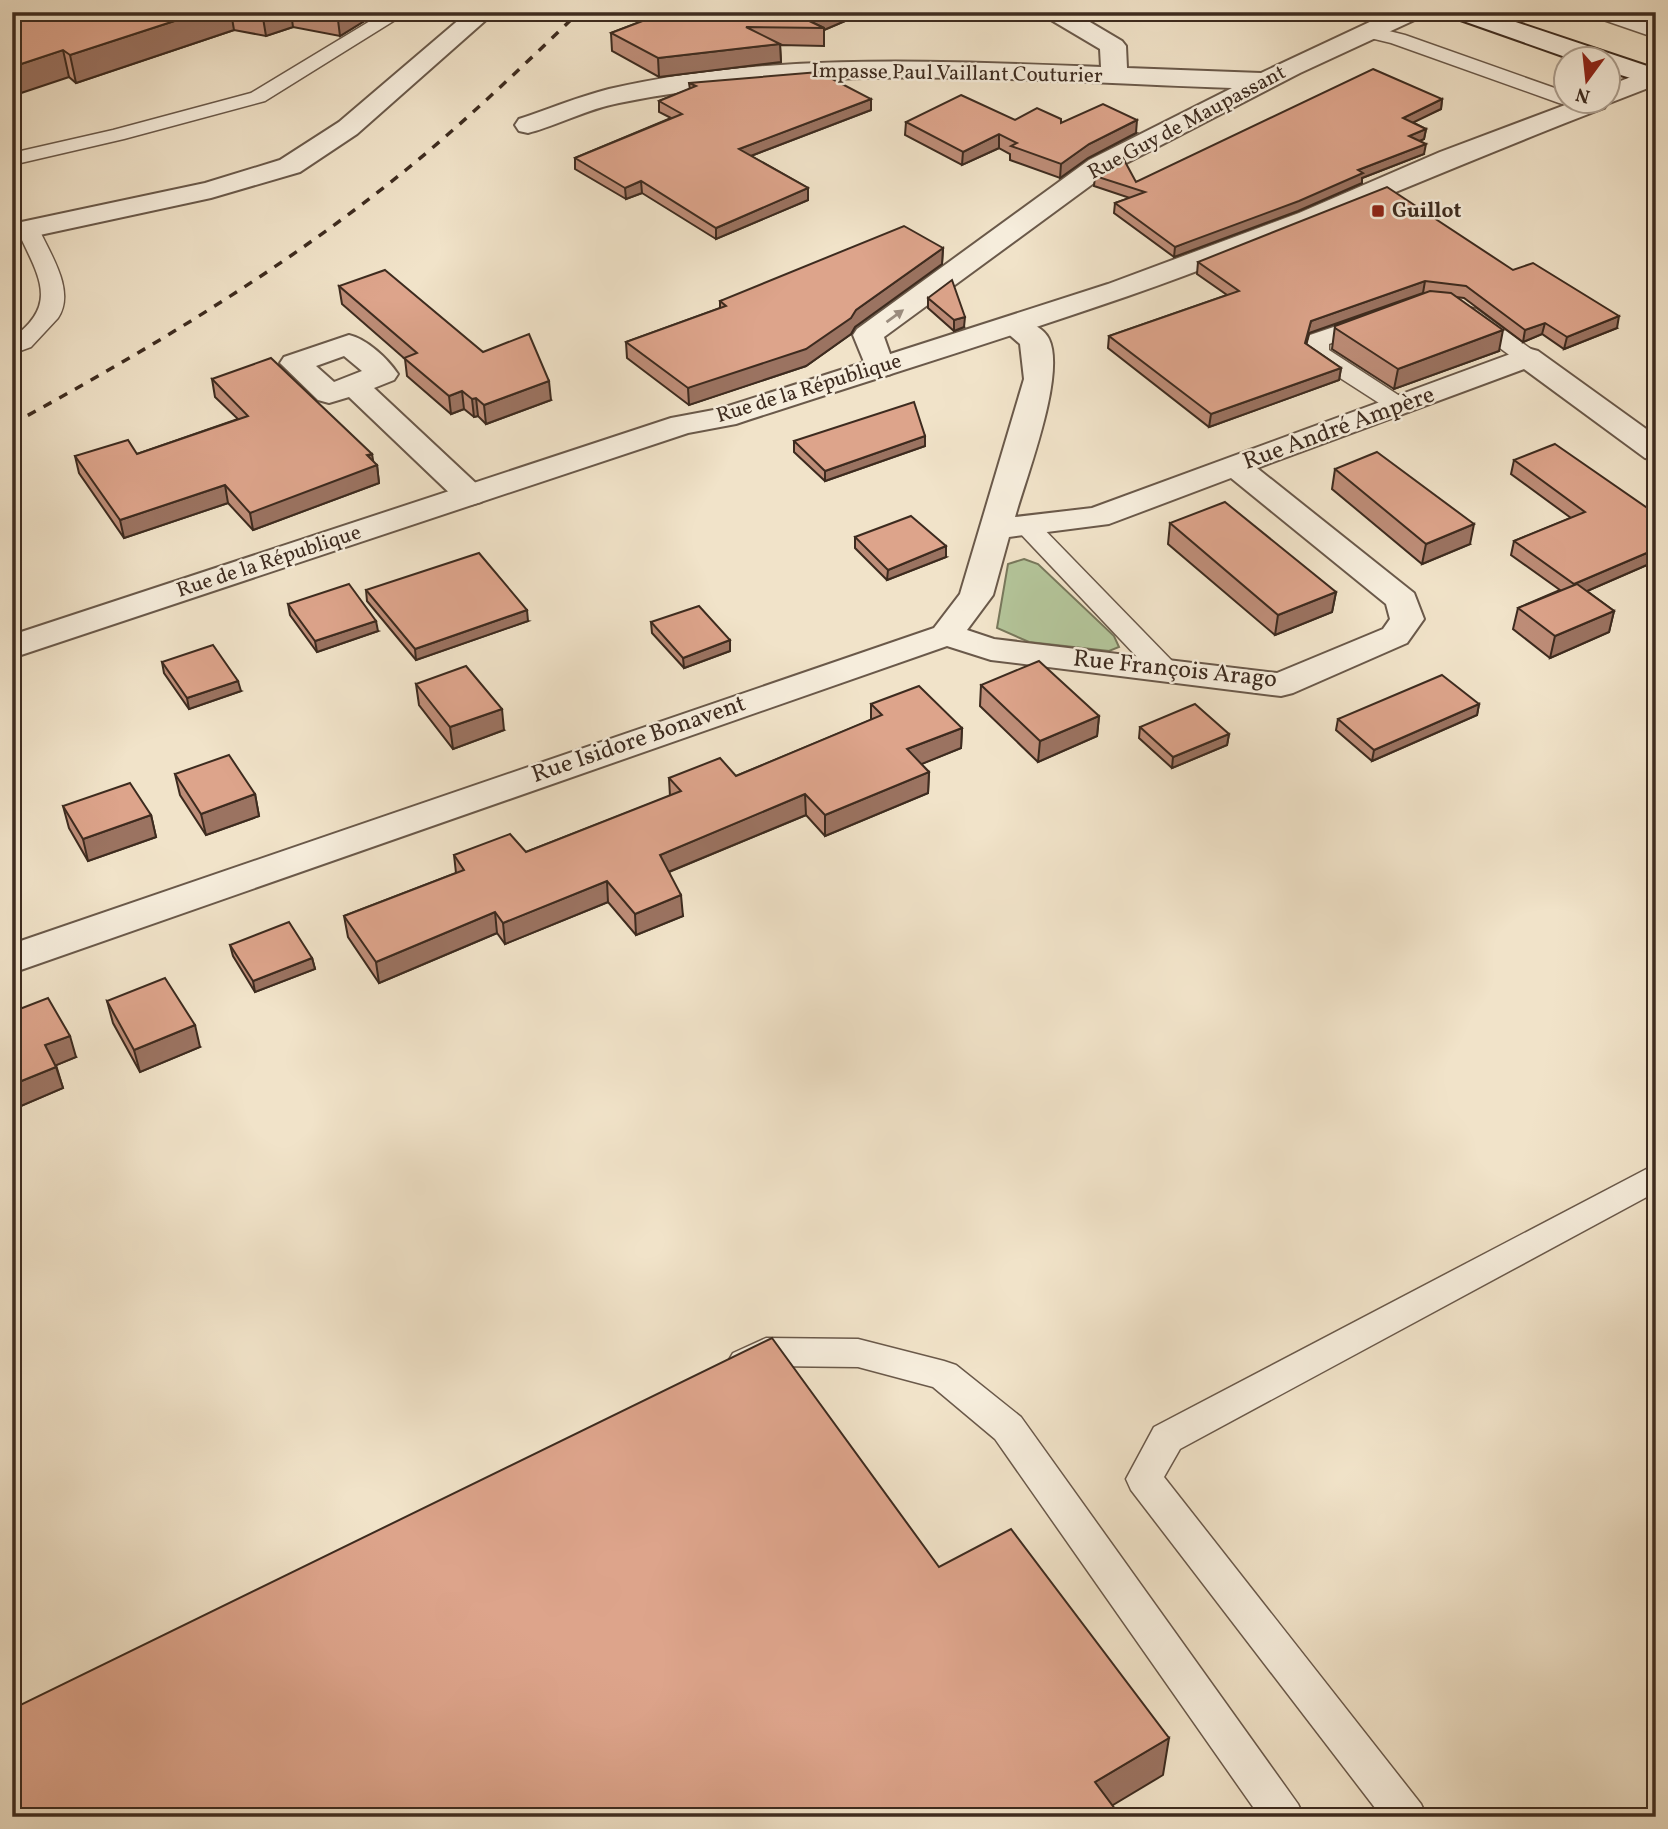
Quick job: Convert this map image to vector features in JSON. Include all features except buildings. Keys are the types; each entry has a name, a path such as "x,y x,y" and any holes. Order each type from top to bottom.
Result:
{"street":[{"path":"20,231 211,190 290,166 348,128 483,12"},
{"path":"1055,12 1112,46 1114,76"},
{"name":"Rue Guy de Maupassant","path":"880,368 868,335 1099,166 1266,81 1412,12"},
{"path":"1461,12 1559,46"},
{"path":"1622,66 1655,77"},
{"name":"Impasse Paul Vaillant Couturier","path":"528,125 617,95 796,71 900,68 1266,81"},
{"name":"Rue de la République","path":"1622,88 1655,77"},
{"name":"Rue de la République","path":"12,647 682,425 725,417 1118,290 1309,219 1552,115"},
{"path":"946,635 976,595 1011,527 1039,379 1035,340 1013,325"},
{"path":"1527,357 1656,451"},
{"name":"Rue André Ampère","path":"1011,527 1098,517 1401,407 1527,357"},
{"path":"354,385 470,495"},
{"name":"Rue François Arago","path":"946,635 991,649 1281,685 1395,636 1407,619 1402,600 1236,467"},
{"name":"Rue Isidore Bonavent","path":"12,959 946,635"}],"lane":[{"path":"12,159 117,135 258,97 399,12"},
{"path":"1599,12 1656,32"},
{"path":"1369,32 1552,90"},
{"path":"12,347 23,342 50,313 54,288 20,231"},
{"path":"1444,304 1454,305 1527,357"},
{"path":"1388,315 1318,340 1317,353 1401,407"},
{"path":"1011,527 1166,671"},
{"path":"1407,1817 1143,1479 1167,1438 1656,1177"},
{"path":"717,1377 766,1352 858,1353 944,1375 1007,1428 1284,1817"}],"green space":[{"path":"1024,559 1038,564 1114,636 1119,647 1109,651 1029,642 997,628 1008,564"}],"railway":[{"path":"12,424 215,306 313,240 407,169 579,12"}],"place":[{"name":"Guillot","path":"1378,211"}]}
